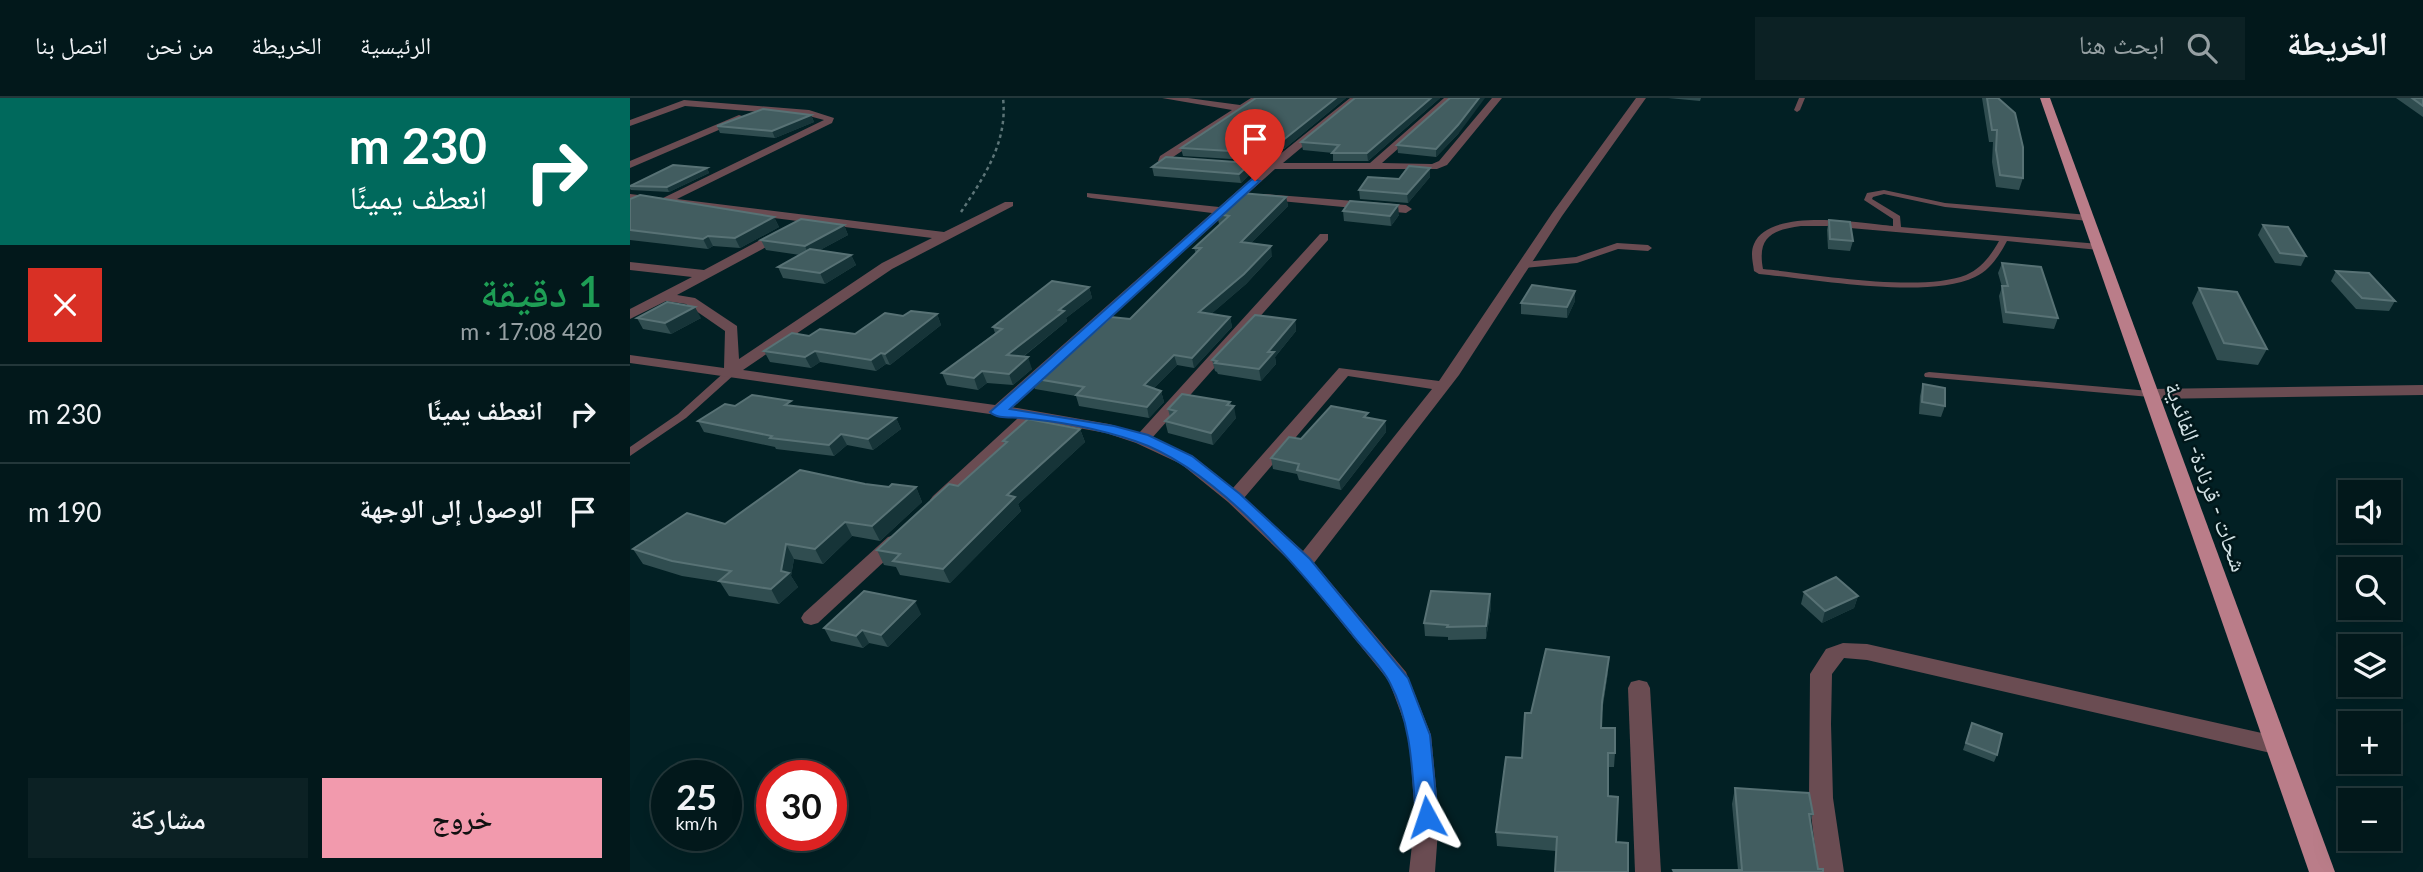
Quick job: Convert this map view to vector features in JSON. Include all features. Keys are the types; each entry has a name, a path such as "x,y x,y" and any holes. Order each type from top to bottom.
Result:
{"main road":[{"name":"شحات - قرنادة- الفائدية","path":"2045,98 2322,872"}],"street":[{"path":"1167,98 1240,108"},
{"path":"1194,164 1163,161 1257,98"},
{"path":"997,412 1271,167 1356,98"},
{"path":"1371,168 1450,98"},
{"path":"1220,165 1419,169 1443,163 1497,98"},
{"path":"1304,563 1443,386 1641,98"},
{"path":"630,123 684,103 759,108 824,115 829,118 828,121 665,201"},
{"path":"630,165 759,108"},
{"path":"1091,195 1222,211"},
{"path":"1240,195 1406,209"},
{"path":"634,200 665,201 945,236"},
{"path":"732,371 887,266 1009,204"},
{"path":"630,315 811,218"},
{"path":"1142,439 1324,237"},
{"path":"630,266 705,274"},
{"path":"664,297 690,302 732,329 732,371"},
{"path":"630,359 732,371 1031,415 1142,439 1187,460 1234,498 1304,563 1398,678 1420,735 1427,817 1422,872"},
{"path":"1234,498 1344,371 1443,386"},
{"path":"2405,390 2423,396"},
{"path":"2150,394 2423,390"},
{"path":"811,618 1031,415"},
{"path":"1831,872 1822,831 1819,786 1821,674 1828,657 1842,649 1867,652 2275,745"},
{"path":"1639,688 1648,872"}],"lane":[{"path":"1797,110 1802,98"},
{"path":"1897,229 1897,218 1868,200 1870,195 1884,192 1945,205 2089,218"},
{"path":"2004,239 1993,262 1967,278 1920,285 1759,271 1755,258 1757,246 1767,233 1790,223 1827,223 2099,247"},
{"path":"1524,265 1577,260 1617,246 1648,248"},
{"path":"630,452 682,416 732,371"},
{"path":"1929,375 2150,394"}],"path":[{"path":"945,236 997,150 1005,107 1003,98"}],"building":[{"path":"1256,98 1336,98 1282,141 1276,140 1262,153 1181,148"},
{"path":"1355,98 1431,98 1367,153 1332,153 1339,145 1301,142"},
{"path":"1450,98 1479,98 1436,149 1397,145"},
{"path":"1987,98 1998,98 2015,113 2023,147 2023,178 2000,175 1996,150 1997,130 1992,130"},
{"path":"2412,98 2423,98 2423,106"},
{"path":"763,109 811,115 772,131 717,126"},
{"path":"1166,157 1251,163 1239,174 1152,167"},
{"path":"673,165 707,168 667,187 630,186"},
{"path":"1409,166 1430,168 1407,194 1359,190 1368,177 1399,179"},
{"path":"1241,193 1286,197 1241,242 1271,246 1244,274 1199,312 1230,317 1192,358 1174,355 1144,385 1161,391 1147,407 1076,395 1084,387 1031,378 1051,361 1061,362 1111,317 1130,319 1201,248 1194,248 1229,216 1217,214"},
{"path":"640,195 774,217 735,238 708,236 703,239 630,230 630,199"},
{"path":"1350,201 1398,205 1390,216 1343,211"},
{"path":"801,219 844,225 805,246 761,240"},
{"path":"1829,220 1850,222 1853,241 1830,239"},
{"path":"2263,225 2288,227 2306,256 2280,253"},
{"path":"810,249 851,255 820,273 778,267"},
{"path":"2002,263 2041,267 2058,318 2006,312 2002,286 2008,286"},
{"path":"2336,271 2369,273 2395,301 2362,298"},
{"path":"1052,281 1089,287 1059,310 1064,311 1007,355 1028,357 1009,374 982,371 974,378 942,373 1002,329 993,327"},
{"path":"1532,285 1575,291 1567,307 1521,303"},
{"path":"2199,288 2237,292 2267,349 2224,343"},
{"path":"667,302 695,307 665,323 637,318"},
{"path":"911,311 937,314 885,354 881,353 871,360 815,351 805,357 764,351 792,333 809,336 820,329 855,334 885,313 903,316"},
{"path":"1255,315 1295,320 1268,352 1274,352 1259,369 1215,363 1217,361 1212,360"},
{"path":"1923,384 1945,388 1945,406 1922,402"},
{"path":"1182,394 1230,402 1227,405 1234,406 1211,433 1165,421 1176,411 1168,409"},
{"path":"752,395 791,401 785,405 896,418 868,439 841,434 829,445 770,438 772,436 698,421 725,404 735,406"},
{"path":"1331,406 1368,413 1364,417 1385,421 1339,480 1297,470 1299,464 1271,458 1289,437 1301,439"},
{"path":"1028,419 1080,429 1007,495 1015,497 943,569 893,561 900,554 877,550 949,484 958,486"},
{"path":"800,470 865,484 916,487 872,526 845,522 815,549 786,544 781,571 789,573 771,589 719,581 731,571 672,561 633,549 687,513 725,524"},
{"path":"1836,577 1858,596 1825,611 1804,592"},
{"path":"864,591 915,601 881,635 862,630 856,636 824,628"},
{"path":"1431,591 1490,594 1486,626 1447,627 1448,625 1424,623"},
{"path":"1546,649 1609,657 1601,728 1615,728 1615,753 1608,753 1608,796 1618,797 1616,842 1628,843 1628,872 1555,872 1557,837 1496,832 1506,757 1522,758 1525,713 1531,713"},
{"path":"1972,723 2002,734 1997,755 1966,743"},
{"path":"1735,788 1809,793 1813,814 1809,814 1818,869 1823,869 1823,872 1674,872 1673,870 1742,870"}],"route":[{"path":"1255,181 997,412 1031,415 1109,429 1142,439 1187,460 1234,498 1304,563 1398,678 1420,735 1427,817"}]}
